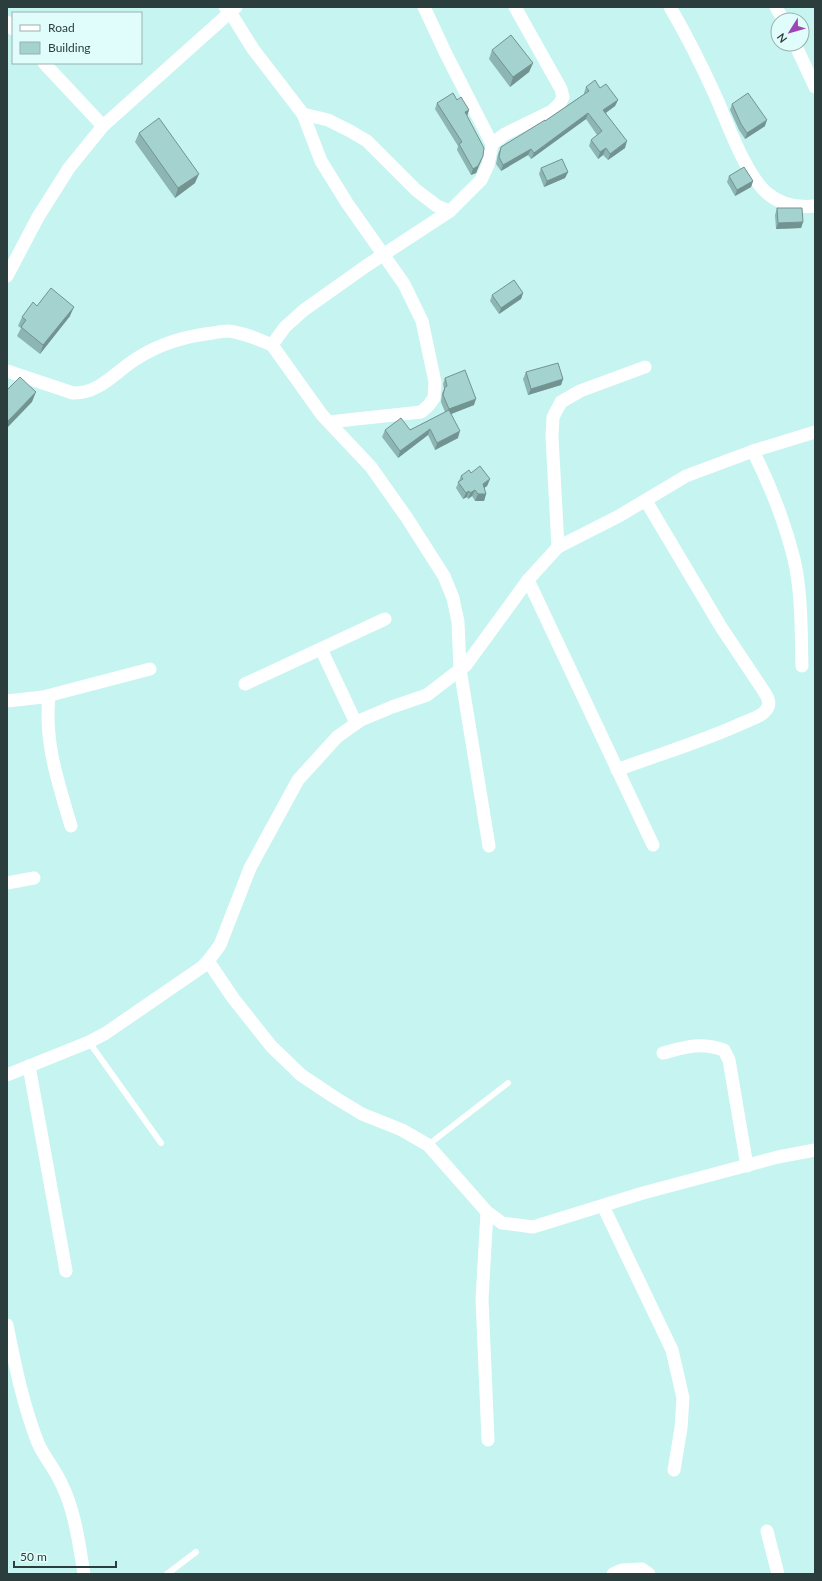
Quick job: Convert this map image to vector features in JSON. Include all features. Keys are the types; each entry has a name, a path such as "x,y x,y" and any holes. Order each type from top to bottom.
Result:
{"street":[{"path":"272,345 286,327 304,310 450,212 481,180 488,165 492,144 424,7"},
{"path":"492,144 505,134 552,111 560,103 563,97 561,89 515,7"},
{"path":"670,7 702,66 748,169 766,192 780,203 802,208 815,206"},
{"path":"7,276 38,217 69,168 103,126 230,9 253,49 303,114 321,161 347,203 404,284 422,321 435,382 434,398 428,406 421,412 329,422"},
{"path":"799,52 815,87"},
{"path":"45,64 103,126"},
{"path":"303,114 328,120 367,141 416,190 437,206 450,212"},
{"path":"7,372 73,392 83,393 98,387 136,359 170,342 183,338 228,331 246,335 272,345 304,392 329,422 370,466 407,518 444,576 453,598 458,622 460,669 489,846"},
{"path":"558,547 552,438 553,417 562,402 580,391 646,367"},
{"path":"7,1075 89,1042 119,1024 202,967 220,945 250,868 298,780 337,737 356,723 392,707 427,695 466,665 528,580 558,547 620,516 686,476 753,451 815,432"},
{"path":"753,451 781,518 794,560 799,592 802,666"},
{"path":"617,770 727,730 756,717 766,711 769,705 766,695 721,627 646,501"},
{"path":"528,580 653,845"},
{"path":"245,684 385,619"},
{"path":"321,649 356,723"},
{"path":"7,701 49,696 150,669"},
{"path":"49,696 47,715 49,739 56,773 71,826"},
{"path":"7,883 34,878"},
{"path":"208,961 233,998 271,1046 301,1075 362,1114 402,1130 428,1145 487,1212 502,1223 533,1227 643,1193 746,1166 815,1150"},
{"path":"663,1054 694,1045 724,1050 729,1060 746,1166"},
{"path":"29,1066 66,1271"},
{"path":"603,1206 672,1350 683,1398 681,1428 674,1470"},
{"path":"487,1212 482,1299 488,1440"},
{"path":"7,1325 15,1366 38,1445 62,1483 72,1510 84,1574"},
{"path":"766,1531 778,1574"},
{"path":"613,1574 622,1570 642,1568 649,1574"}],"lane":[{"path":"89,1042 161,1143"},
{"path":"428,1145 508,1083"},
{"path":"167,1574 196,1552"}],"building":[{"path":"511,35 533,63 513,77 492,50"},
{"path":"595,80 600,88 606,84 618,100 603,110 627,141 610,154 606,148 600,152 591,140 602,131 588,113 534,153 531,149 503,165 499,157 501,147 545,121 589,91 586,87"},
{"path":"453,93 457,100 461,97 469,110 465,112 484,148 483,156 478,166 473,169 459,144 462,142 437,103"},
{"path":"748,93 767,120 747,133 732,104"},
{"path":"159,118 199,174 178,188 139,133"},
{"path":"562,159 568,172 547,181 541,168"},
{"path":"744,167 753,181 737,190 729,176"},
{"path":"777,208 802,208 803,222 778,223"},
{"path":"514,280 523,293 501,308 492,295"},
{"path":"51,288 74,307 43,345 21,327 26,320 22,317 33,302 37,306"},
{"path":"558,363 563,379 531,389 526,372"},
{"path":"465,370 476,399 449,409 443,395 445,387 447,386 445,378"},
{"path":"20,377 36,392 7,422 7,390"},
{"path":"449,410 460,431 437,443 430,429 400,451 385,430 401,418 410,430"},
{"path":"480,466 490,479 483,484 486,494 478,494 475,490 470,493 469,491 466,493 458,482 463,479 461,476 469,470 471,473"}]}
